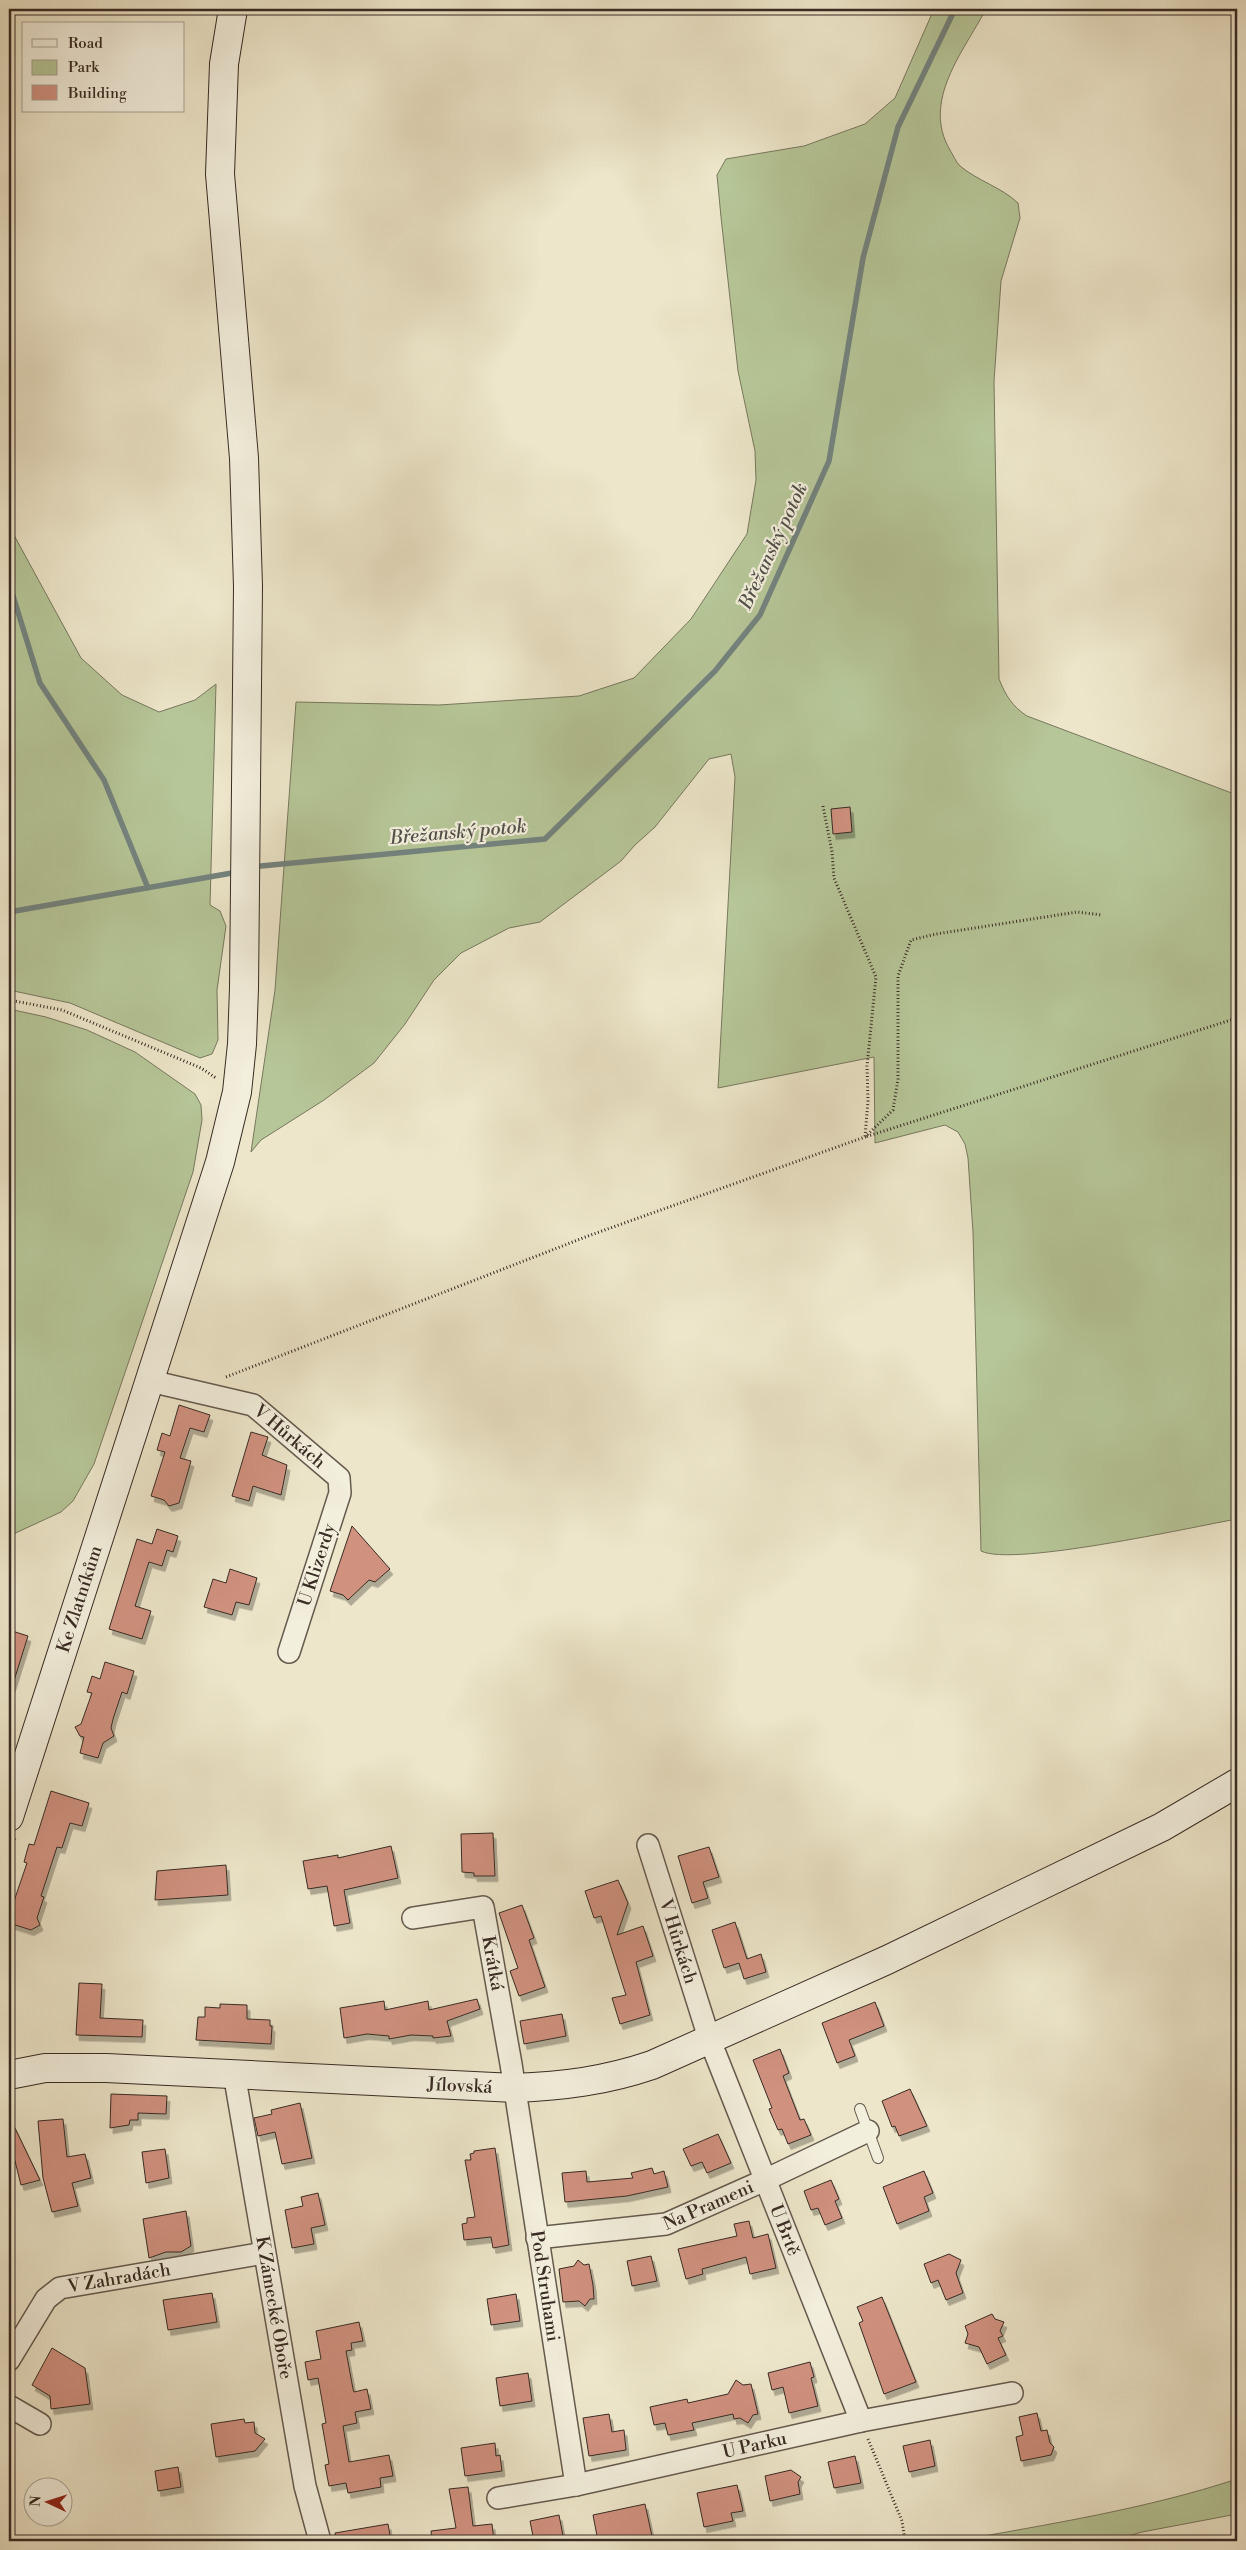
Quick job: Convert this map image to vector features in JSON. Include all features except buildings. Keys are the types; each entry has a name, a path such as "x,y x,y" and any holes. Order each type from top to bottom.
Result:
{"main road":[{"name":"Ke Zlatníkům","path":"9,1817 220,1162 237,1092 242,1044 244,988 248,586 244,458 220,174 224,64 234,9"},
{"name":"Jílovská","path":"9,2076 54,2068 234,2073 514,2088 566,2086 620,2076 652,2065 887,1960 1162,1827 1237,1783"}],"street":[{"name":"V Hůrkách","path":"150,1382 253,1405 339,1478"},
{"name":"U Klizerdy","path":"289,1652 340,1494 339,1478"},
{"name":"V Hůrkách","path":"648,1846 709,2038"},
{"name":"Krátká","path":"413,1918 483,1907 514,2088"},
{"name":"U Brtě","path":"709,2038 861,2421"},
{"name":"K Zámecké Oboře","path":"234,2073 305,2486 320,2541"},
{"name":"Pod Struhami","path":"514,2088 576,2485"},
{"name":"Na Prameni","path":"537,2238 666,2224 868,2131"},
{"name":"V Zahradách","path":"9,2360 46,2299 60,2288 264,2253"},
{"name":"U Parku","path":"498,2498 576,2485 861,2421 1012,2393"},
{"path":"9,2406 40,2424"}],"lane":[{"path":"860,2109 878,2158"}],"path":[{"path":"823,806 832,852 834,878 876,977 867,1066 868,1101 865,1137"},
{"path":"865,1137 893,1110 898,1079 898,976 911,940 936,934 1077,912 1102,915"},
{"path":"9,1000 62,1010 201,1068 237,1092"},
{"path":"219,1379 265,1363 588,1236 865,1137 1237,1018"},
{"path":"861,2421 902,2521 905,2541"}],"green space":[{"path":"934,9 986,9 957,59 949,77 940,113 942,132 960,166 1018,203 1020,218 1001,281 994,381 999,679 1010,700 1027,716 1237,795 1237,1519 1104,1544 1028,1554 999,1555 981,1551 973,1232 968,1158 965,1144 958,1132 945,1125 875,1143 874,1057 718,1088 735,777 731,754 709,759 655,827 621,861 540,922 509,928 461,953 434,980 405,1024 374,1063 324,1100 261,1140 251,1152 275,990 296,702 439,705 579,696 634,678 691,619 747,534 756,480 755,451 738,371 717,175 726,159 804,146 865,124 895,98"},
{"path":"9,526 81,658 122,695 159,712 195,700 216,684 210,905 220,911 226,926 217,990 218,1040 212,1054 200,1058 70,1003 9,990"},
{"path":"9,1009 46,1017 87,1030 135,1052 195,1094 201,1105 202,1120 193,1172 94,1464 73,1501 61,1512 9,1536"},
{"path":"1237,2479 1237,2514 1142,2532 1128,2536 1122,2541 956,2541 1133,2507 1203,2490"}],"waterway":[{"name":"Břežanský potok","path":"261,866 545,839 715,671 760,615 829,461 863,258 898,127 955,9"},
{"path":"9,583 40,683 104,780 148,888"},
{"name":"Břežanský potok","path":"9,912 232,873"}]}
